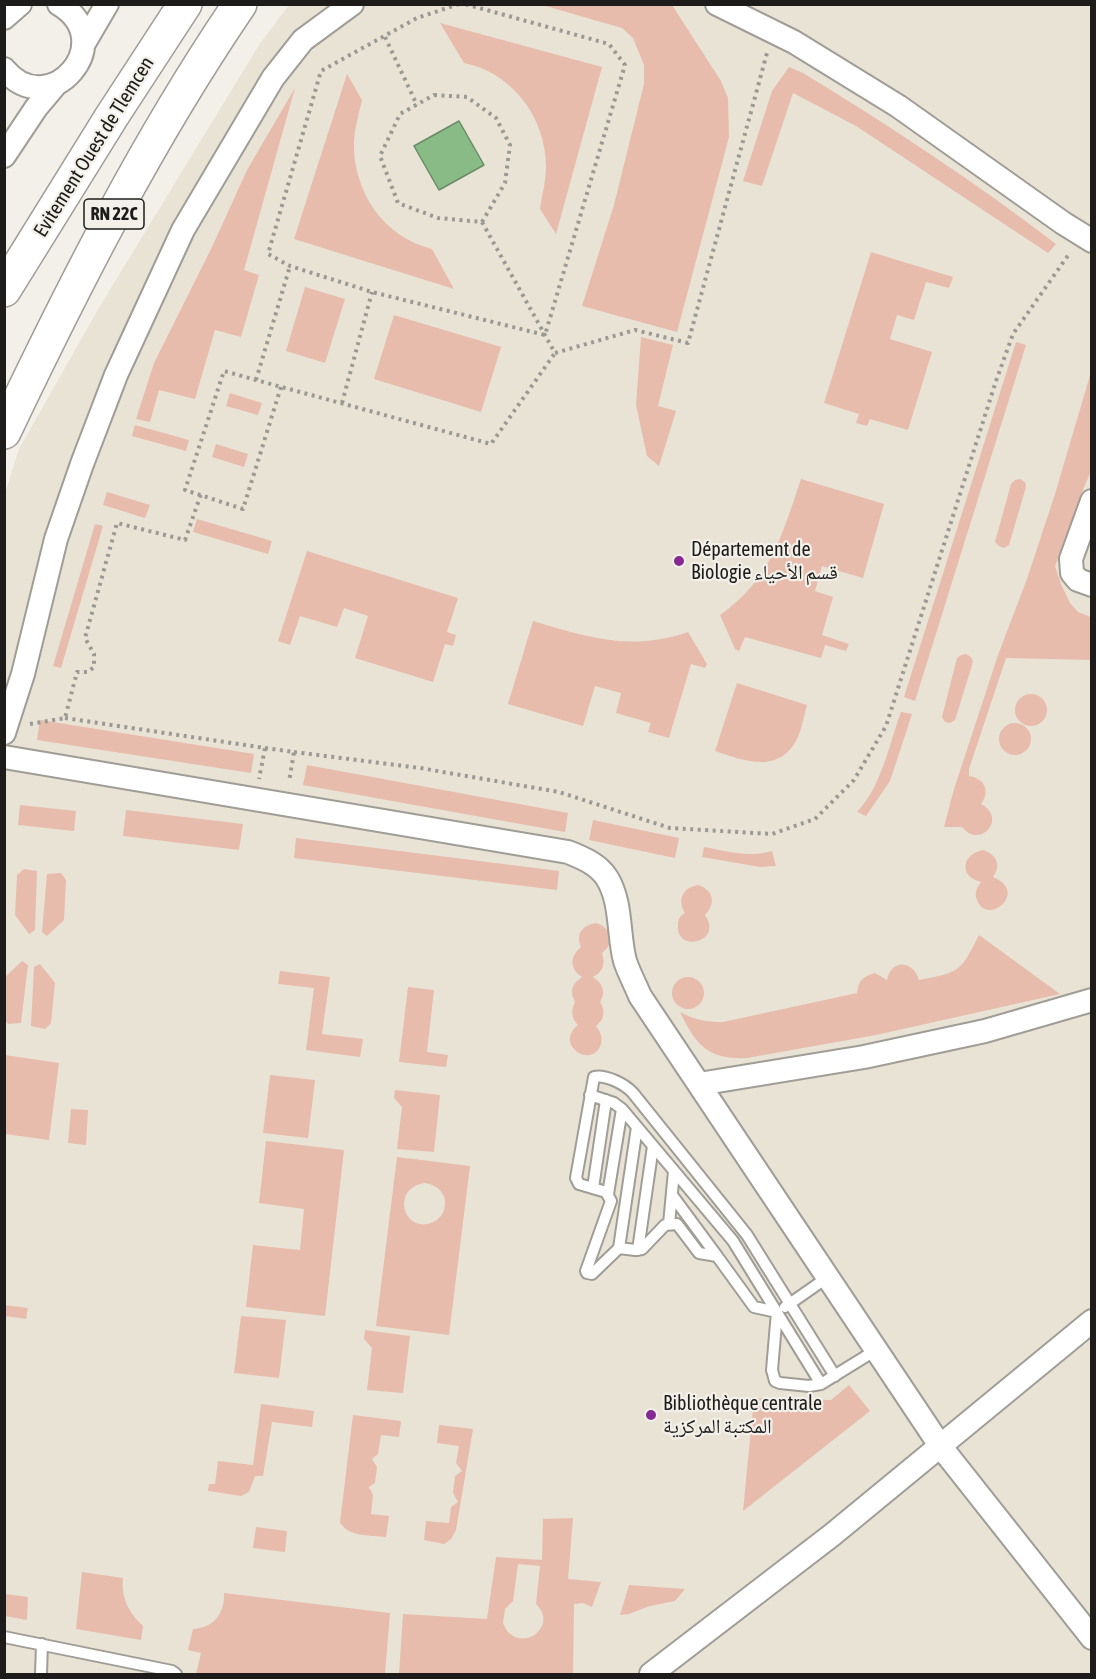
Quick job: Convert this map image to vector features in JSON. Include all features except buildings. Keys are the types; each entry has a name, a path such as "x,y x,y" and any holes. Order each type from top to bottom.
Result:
{"highway":[{"name":"Evitement Ouest de Tlemcen","path":"4,291 184,4"},
{"name":"RN 22C","path":"4,432 45,346 126,190 207,54 240,4"}],"street":[{"path":"4,18 20,4"},
{"path":"11,75 26,85 42,87 57,83 76,68 82,53 81,29 78,22 59,4"},
{"path":"83,45 107,4"},
{"path":"6,729 23,674 57,539 82,464 116,375 183,231 273,78 303,40 351,4"},
{"path":"717,4 794,42 898,106 1087,238"},
{"path":"11,75 36,108"},
{"path":"4,156 36,108 57,83"},
{"path":"1092,501 1070,566 1078,580 1092,585"},
{"path":"4,757 568,852 588,860 607,879 611,889 625,960 640,996 941,1447 1092,1638"},
{"path":"699,1084 864,1057 984,1031 1092,1000"},
{"path":"651,1674 813,1550 1092,1322"}],"lane":[{"path":"608,1194 579,1184 576,1178 593,1079 597,1075 629,1089 747,1235 835,1376"},
{"path":"590,1095 614,1103 622,1109 733,1241 821,1384"},
{"path":"593,1188 606,1100"},
{"path":"622,1109 608,1194 611,1201 587,1273 591,1274 619,1248 637,1127"},
{"path":"638,1250 653,1146"},
{"path":"669,1224 674,1171"},
{"path":"672,1195 754,1307 777,1312 828,1277"},
{"path":"619,1248 638,1250 669,1224 677,1224 699,1253 717,1256"},
{"path":"777,1312 772,1370 776,1381 780,1383 809,1386 821,1384 876,1350"},
{"path":"4,1637 151,1671 172,1671 176,1674"},
{"path":"41,1674 42,1644"}],"path":[{"path":"459,4 417,18 321,71 268,254 290,266 372,292 545,335"},
{"path":"465,4 609,44 625,65 545,335"},
{"path":"281,387 243,509 185,490 224,371 491,444 555,353 634,330 688,343 772,32"},
{"path":"385,37 417,105"},
{"path":"434,95 467,97 496,118 510,145 505,183 482,222 438,218 398,203 380,156 400,114 434,95"},
{"path":"482,222 555,353"},
{"path":"6,729 65,718 265,748 420,768 559,792 670,828 772,834 815,819 854,780 886,726 1013,334 1087,238"},
{"path":"256,380 290,266"},
{"path":"342,403 372,292"},
{"path":"65,718 77,672 88,672 94,667 94,654 85,638 117,523 185,540 201,494"},
{"path":"254,800 265,748"},
{"path":"285,805 294,752"}],"shaded area":[{"path":"289,5 1091,5 1091,1674 5,1674 5,494 19,449 100,306 259,45"},
{"path":"542,5 672,5 721,81 728,98 729,137 677,332 582,306 614,205 644,84 644,65 633,38 622,28"},
{"path":"440,23 602,67 556,234 540,209 546,167 540,131 533,115 511,87 482,68 464,63"},
{"path":"789,67 836,93 932,155 1056,244 1048,253 856,126 793,93 762,186 743,181 772,91"},
{"path":"347,74 362,100 354,141 358,177 365,194 385,222 399,234 414,243 432,249 454,289 294,239"},
{"path":"295,88 244,270 259,275 241,337 215,330 195,399 159,390 150,422 136,419 154,363 212,247 247,170"},
{"path":"459,121 484,165 439,190 414,146"},
{"path":"871,252 953,277 949,288 926,282 914,320 897,315 890,339 932,352 908,430 870,419 867,426 856,423 859,414 824,403"},
{"path":"305,287 345,299 325,363 286,351"},
{"path":"394,315 501,347 481,412 374,379"},
{"path":"641,337 673,345 658,406 676,411 659,466 647,456 636,405"},
{"path":"1016,342 1026,345 915,701 904,697"},
{"path":"1091,372 1091,471 1080,497 1064,551 1055,566 1070,603 1078,612 1091,617 1091,660 1006,658 969,769 969,776 979,779 986,790 981,804 989,810 992,823 983,834 976,835 962,827 944,827 954,789 998,655 1027,579 1055,494"},
{"path":"230,393 262,403 258,415 226,406"},
{"path":"135,425 189,440 186,451 132,436"},
{"path":"216,444 248,454 244,467 212,457"},
{"path":"801,479 884,504 863,578 822,566 815,591 833,597 822,635 849,644 846,651 825,645 821,658 745,637 739,651 735,649 720,615 752,586 763,571 788,519"},
{"path":"1020,479 1025,482 1026,487 1009,545 1004,548 995,542 1011,484"},
{"path":"107,492 150,505 145,518 103,505"},
{"path":"197,519 272,541 268,554 193,532"},
{"path":"95,524 103,526 61,668 53,666"},
{"path":"307,551 458,598 447,632 456,635 453,646 445,644 433,682 355,658 368,616 344,608 337,627 300,616 290,645 278,641"},
{"path":"533,621 591,637 628,642 667,638 688,632 707,664 705,668 691,664 669,738 648,732 651,723 616,713 621,693 595,686 583,726 508,704"},
{"path":"966,654 973,662 955,720 950,723 945,722 942,717 957,658"},
{"path":"737,683 807,705 798,737 782,757 761,762 715,751"},
{"path":"1031,694 1042,699 1047,710 1042,721 1031,726 1020,721 1015,710 1020,699"},
{"path":"901,712 912,714 890,781 866,816 857,812 866,802 879,777"},
{"path":"40,720 254,754 251,773 37,740"},
{"path":"1015,723 1026,728 1031,739 1026,750 1015,755 1004,750 999,739 1004,728"},
{"path":"307,765 568,813 565,832 303,785"},
{"path":"20,805 76,811 74,831 18,825"},
{"path":"126,810 243,824 239,850 123,836"},
{"path":"593,820 679,838 675,858 589,840"},
{"path":"296,838 559,871 557,890 294,858"},
{"path":"704,847 747,854 772,851 776,866 760,867 702,857"},
{"path":"983,850 996,860 997,868 993,877 1003,883 1008,891 1003,904 996,909 989,910 982,907 976,897 976,890 981,882 966,871 970,856"},
{"path":"24,869 37,871 35,930 29,934 15,915 17,875"},
{"path":"61,873 66,880 64,920 47,936 42,932 47,874"},
{"path":"698,885 707,890 712,898 709,911 705,915 709,925 704,938 690,942 679,934 678,923 685,913 681,899 688,889"},
{"path":"596,923 606,928 610,936 609,945 602,953 601,970 593,977 601,985 603,992 600,1002 603,1015 596,1026 602,1041 597,1051 591,1055 584,1055 572,1047 570,1040 571,1033 578,1025 572,1014 575,1002 572,988 582,977 575,970 572,962 581,947 579,938 581,931"},
{"path":"979,935 1060,994 876,1035 747,1058 722,1056 705,1048 698,1042 680,1012 701,1020 723,1022 857,993 864,977 875,973 887,980 889,973 897,965 912,969 919,980 943,975 963,963"},
{"path":"22,961 28,965 21,1023 8,1024 5,1020 5,977"},
{"path":"40,964 55,983 51,1023 45,1029 31,1026 34,967"},
{"path":"280,971 330,977 322,1034 363,1039 360,1057 306,1050 314,988 278,984"},
{"path":"688,977 699,982 704,993 699,1004 688,1009 677,1004 672,993 677,982"},
{"path":"408,987 434,990 427,1052 448,1055 446,1067 399,1062"},
{"path":"5,1055 59,1063 49,1140 5,1134"},
{"path":"270,1075 315,1080 308,1138 263,1133"},
{"path":"395,1090 440,1095 434,1152 397,1149 402,1107 394,1098"},
{"path":"71,1109 88,1110 86,1145 68,1143"},
{"path":"266,1141 344,1150 325,1316 246,1307 253,1245 300,1250 304,1209 259,1203"},
{"path":"397,1157 470,1166 449,1335 376,1326","holes":["425,1183 430,1184 444,1195 443,1212 437,1220 431,1223 414,1222 408,1216 404,1200 407,1193 414,1187"]},
{"path":"5,1305 28,1308 26,1319 5,1316"},
{"path":"241,1316 286,1320 279,1378 234,1373"},
{"path":"365,1330 410,1336 403,1393 367,1390 372,1348 364,1339"},
{"path":"849,1385 870,1411 743,1511 754,1398 831,1400"},
{"path":"261,1404 314,1411 312,1427 272,1422 263,1476 255,1476 249,1492 241,1496 208,1491 209,1484 215,1484 218,1461 253,1465"},
{"path":"353,1415 401,1421 399,1437 381,1435 378,1454 372,1459 377,1467 375,1483 369,1487 373,1495 371,1514 389,1516 386,1537 354,1533 343,1527 340,1522"},
{"path":"439,1425 473,1429 456,1530 451,1539 444,1544 424,1540 426,1521 449,1523 451,1507 458,1502 453,1493 455,1476 462,1471 456,1463 459,1446 437,1443"},
{"path":"573,1518 568,1579 601,1582 592,1607 583,1603 574,1604 573,1674 399,1674 403,1614 487,1619 496,1557 542,1560 543,1519","holes":["518,1564 540,1566 536,1604 542,1613 543,1622 540,1630 534,1635 517,1638 509,1633 503,1623 505,1609 513,1601"]},
{"path":"256,1527 287,1531 285,1552 253,1548"},
{"path":"82,1572 123,1578 123,1592 127,1605 143,1626 141,1640 76,1629"},
{"path":"629,1585 685,1589 675,1601 620,1615"},
{"path":"224,1593 390,1613 385,1674 196,1674 201,1653 188,1650 193,1629 212,1623 220,1613"},
{"path":"5,1594 28,1597 27,1620 5,1616"}],"place":[{"name":"Département de Biologie قسم الأحياء","path":"679,561"},
{"name":"Bibliothèque centrale المكتبة المركزية","path":"651,1415"}]}
